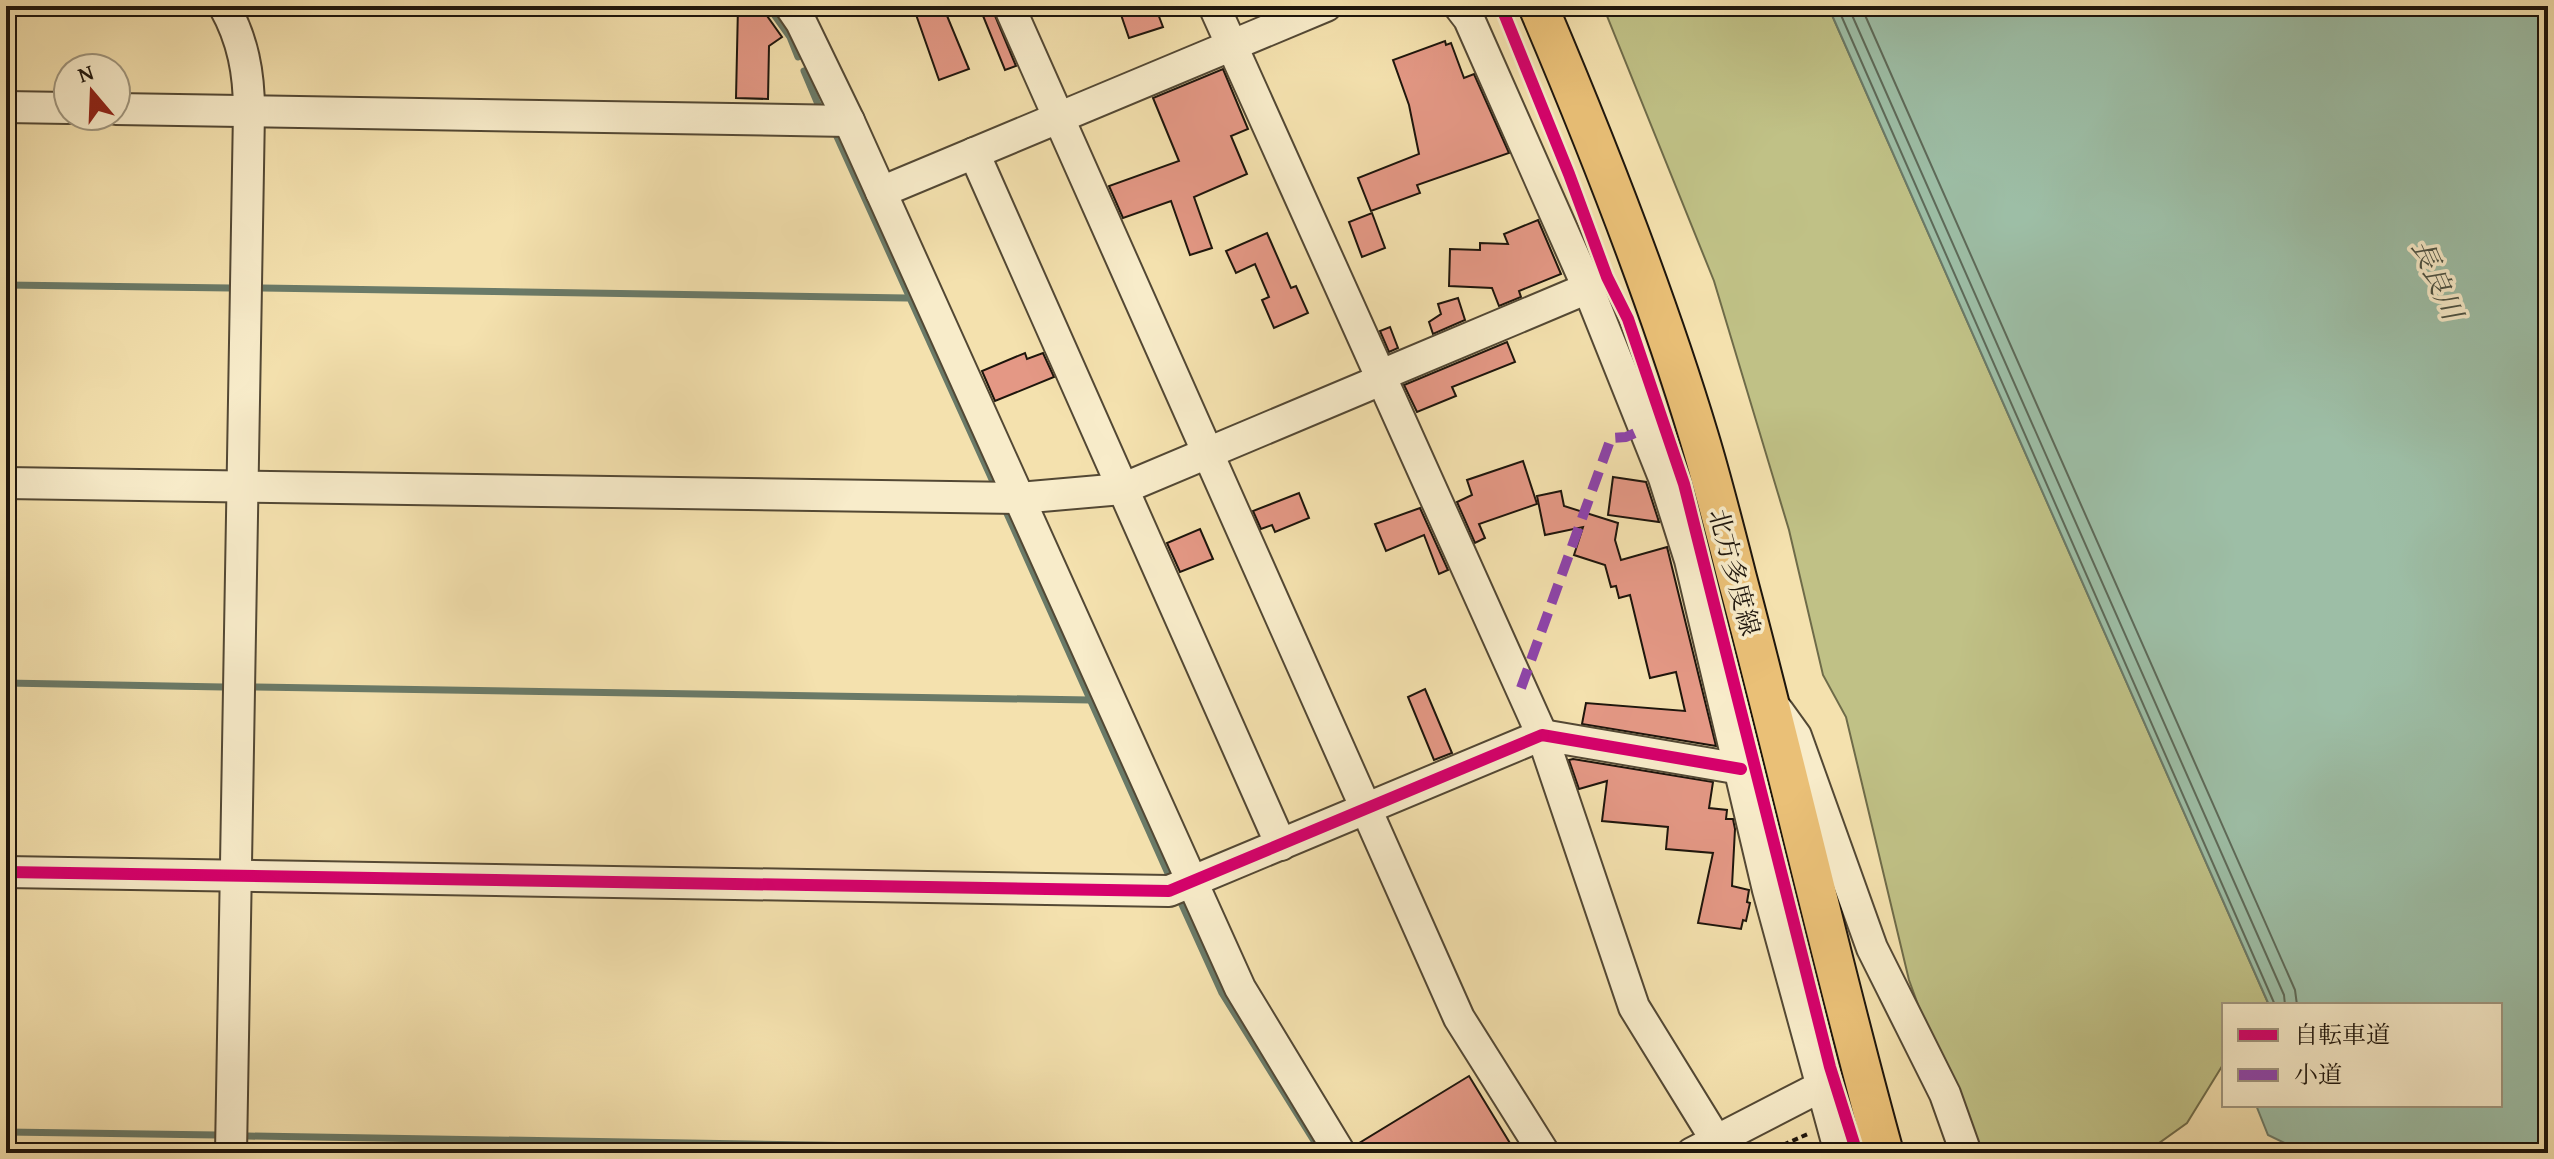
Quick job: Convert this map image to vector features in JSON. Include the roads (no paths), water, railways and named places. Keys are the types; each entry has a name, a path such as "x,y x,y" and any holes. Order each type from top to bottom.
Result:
{"main road":[{"name":"北方多度線","path":"1538,6 1605,170 1700,437 1770,701 1843,1005 1884,1153"}],"street":[{"path":"224,6 236,28 249,75 231,1153"},
{"path":"790,6 801,22 849,121 1240,988 1340,1153"},
{"path":"1009,6 1459,1018 1544,1153"},
{"path":"1214,6 1542,735 1634,1007 1704,1146 1822,1086"},
{"path":"881,192 1326,6"},
{"path":"1459,6 1469,19 1588,288 1642,430 1664,478 1690,560 1768,890 1840,1153"},
{"path":"6,107 52,108"},
{"path":"132,109 849,121"},
{"path":"974,153 1281,845"},
{"path":"6,483 1019,498 1122,489 1588,288"},
{"path":"1770,701 1796,736 1872,948 1945,1094 1966,1153"},
{"path":"6,872 1169,891 1542,735 1741,769"}],"water":[{"name":"長良川","path":"1828,6 2548,6 2548,1153 2305,1153 2268,1135 2257,1107 2502,1107 2502,1003 2268,1003"}],"waterway":[{"path":"768,6 790,37 798,57"},
{"path":"804,71 820,109"},
{"path":"834,130 995,486"},
{"path":"6,285 230,288"},
{"path":"262,288 907,298"},
{"path":"1005,509 1171,880"},
{"path":"6,683 223,687"},
{"path":"256,687 1090,700"},
{"path":"1179,898 1222,993 1321,1152"},
{"path":"6,1132 217,1135"},
{"path":"248,1136 1321,1153"}]}
